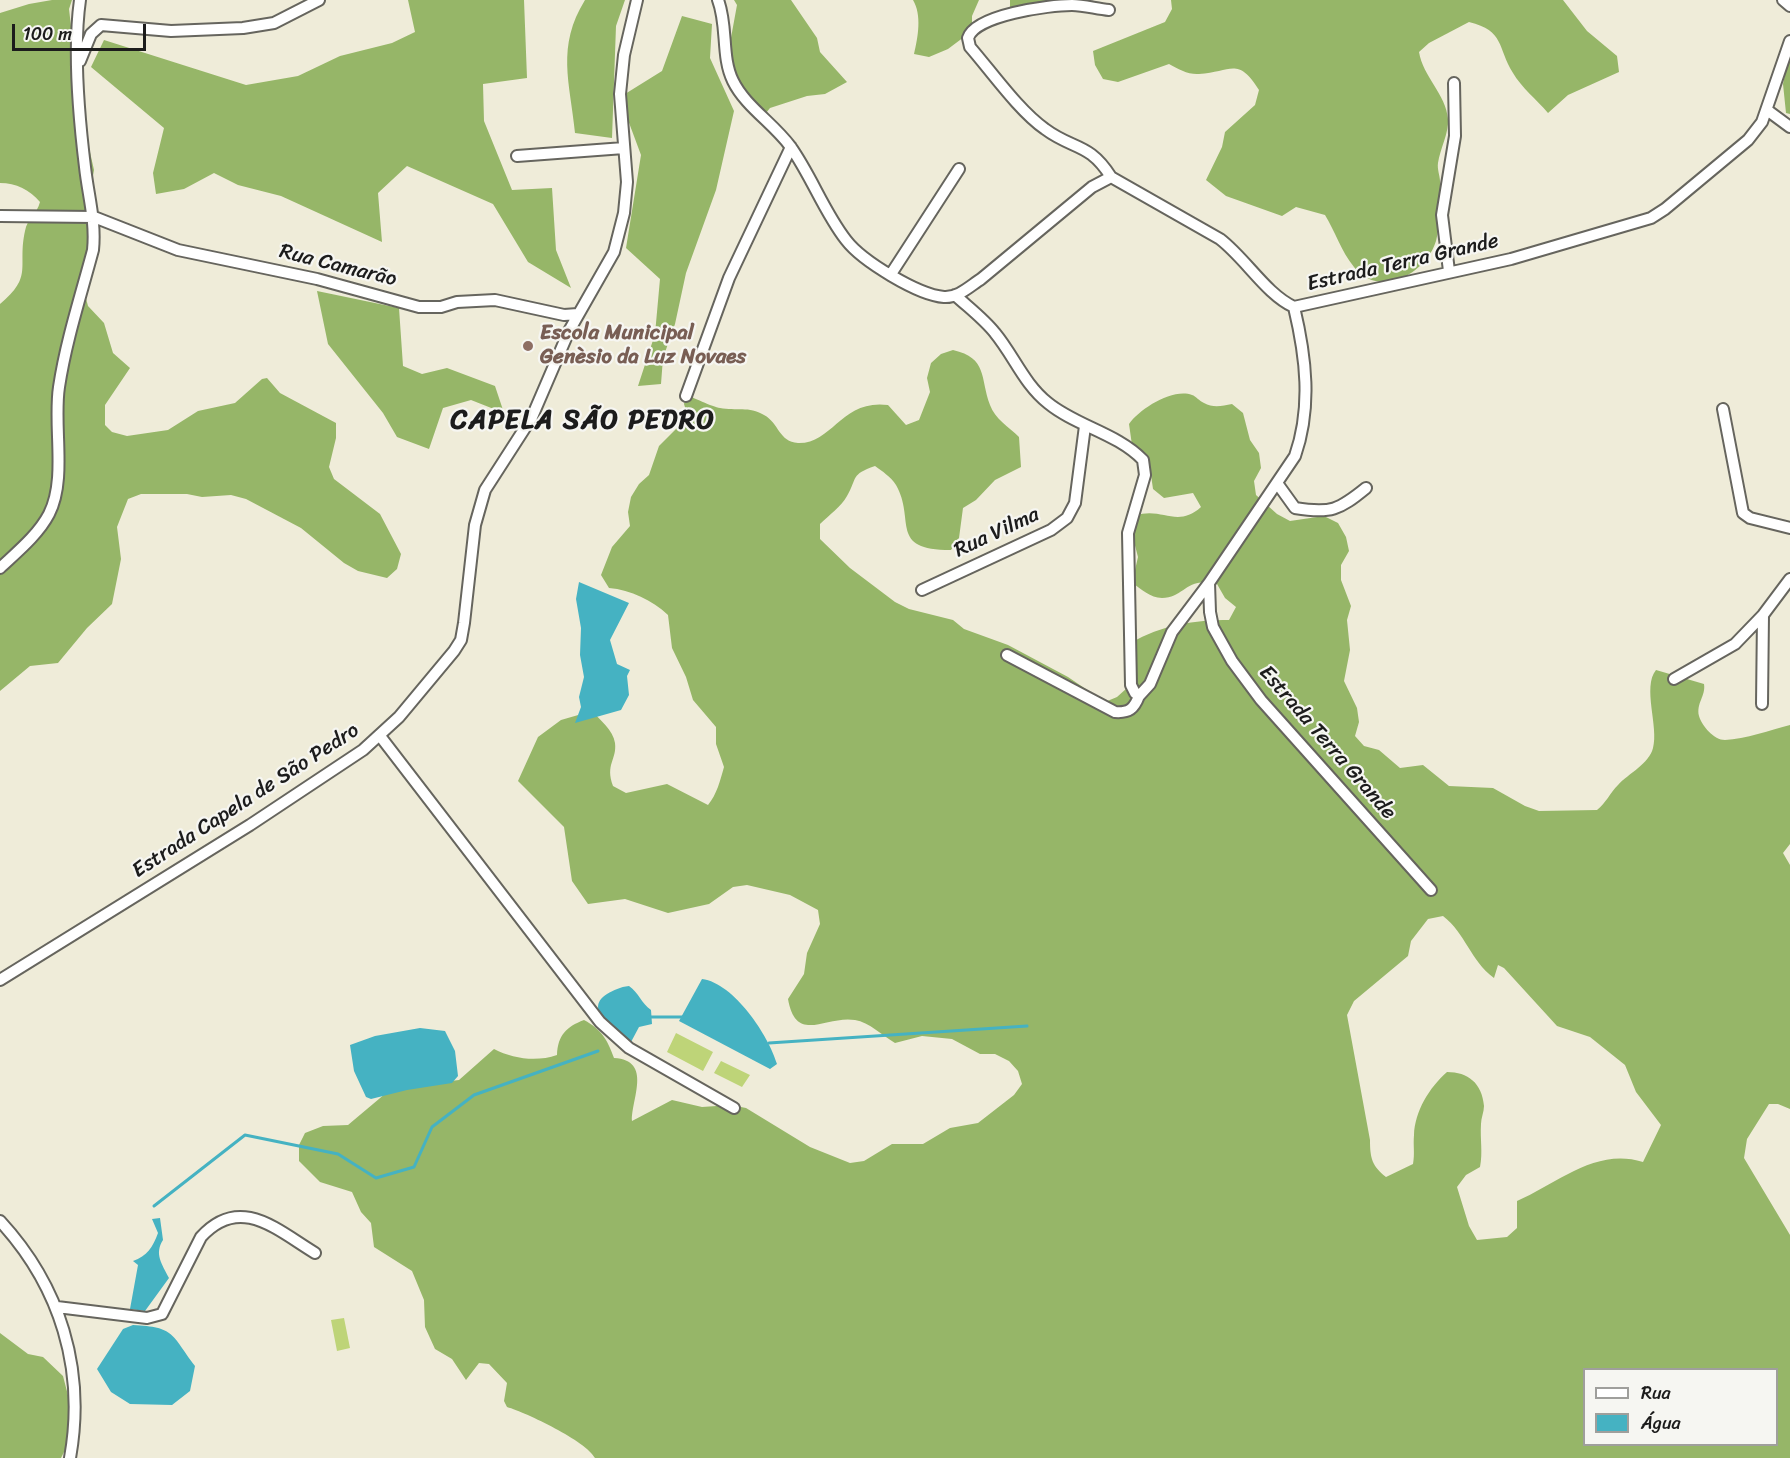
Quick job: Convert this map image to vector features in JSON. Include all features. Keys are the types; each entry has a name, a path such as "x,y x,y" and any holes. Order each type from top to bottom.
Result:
{"street":[{"path":"0,568 40,528 54,499 58,470 59,388 93,250 94,217 85,168 77,69 80,0"},
{"path":"77,69 91,34 101,25 171,31 243,28 274,23 319,0"},
{"name":"Estrada Capela de São Pedro","path":"0,980 294,797 380,736 434,676 461,640 475,525 485,490 532,417 578,314 609,264 617,243 626,200 620,94 624,56 637,0"},
{"path":"718,0 726,30 732,79 744,97 791,147 846,241 861,255 891,274 932,293 945,297 955,295 981,279 1092,187 1111,177"},
{"path":"1783,0 1790,6"},
{"path":"1109,10 1074,5 1027,10 981,24 973,29 968,38 970,47 1035,120 1053,135 1093,154 1111,177 1220,239 1235,251 1276,295 1294,307"},
{"name":"Estrada Terra Grande","path":"1431,890 1261,700 1232,661 1213,627 1209,604 1209,583 1295,456 1306,411 1304,350 1294,307 1511,259 1651,218 1748,140 1767,110 1790,41"},
{"path":"1449,271 1443,215 1455,136 1454,83"},
{"path":"1767,110 1790,127"},
{"path":"686,396 729,278 791,147"},
{"path":"517,156 624,148"},
{"path":"891,274 959,169"},
{"path":"0,216 94,217"},
{"name":"Rua Camarão","path":"94,217 178,250 317,279 419,307 441,307 457,302 495,300 564,315 578,314"},
{"path":"955,295 996,334 1032,388 1065,416 1111,438 1143,460 1145,475 1128,533 1131,685 1139,696"},
{"path":"1723,409 1743,513 1750,518 1790,528"},
{"name":"Rua Vilma","path":"922,590 1051,530 1067,518 1075,503 1085,426"},
{"path":"1277,483 1295,508 1330,511 1342,507 1366,488"},
{"path":"1674,679 1735,644 1764,615 1790,579"},
{"path":"1007,655 1115,712 1130,710 1135,707 1139,696 1150,684 1172,632 1209,583"},
{"path":"1762,704 1764,615"},
{"path":"380,736 600,1022 629,1048 734,1108"},
{"path":"57,1307 147,1318 162,1314 201,1236 219,1221 233,1216 246,1215 263,1221 315,1253"},
{"path":"0,1221 33,1261 57,1307 72,1380 73,1425 70,1458"}],"green space":[{"path":"52,0 72,0 69,9 81,112 94,170 88,205 94,242 81,279 88,306 104,323 113,353 130,368 105,405 105,425 112,432 127,436 168,430 198,411 235,403 262,379 267,378 280,393 336,423 336,438 329,467 334,479 380,514 401,554 397,569 387,578 358,571 344,563 301,528 246,499 231,495 202,497 187,494 141,494 128,499 117,527 121,559 112,604 87,628 58,663 30,666 0,691 0,304 11,294 21,278 25,231 40,202 22,188 0,183 0,13"},
{"path":"408,0 524,0 527,78 483,84 484,121 512,190 552,188 556,250 571,288 528,262 493,204 407,166 378,193 382,242 281,196 238,185 214,173 184,189 156,194 153,173 164,128 91,67 104,40 246,85 298,76 340,56 392,43 415,32"},
{"path":"585,0 625,0 616,26 612,138 575,133 568,81 568,49 570,33"},
{"path":"734,0 791,0 817,38 820,52 847,82 825,94 807,96 770,108 766,113 752,102 726,65 737,5"},
{"path":"913,0 979,0 972,16 972,31 948,49 929,57 914,54 918,33 918,12"},
{"path":"1010,0 1060,0 1051,8 1020,18 1010,8"},
{"path":"1171,0 1563,0 1587,31 1617,56 1619,72 1568,95 1548,113 1516,78 1495,35 1489,30 1469,22 1429,43 1419,52 1421,61 1443,101 1448,119 1438,163 1440,195 1436,241 1431,253 1412,272 1388,282 1376,281 1364,276 1354,267 1325,215 1296,207 1282,216 1226,196 1206,180 1222,147 1225,132 1255,105 1259,90 1245,73 1233,68 1195,74 1169,64 1118,82 1103,79 1095,65 1093,51 1165,22 1172,9"},
{"path":"682,16 712,24 710,58 734,111 716,190 686,273 675,324 663,358 661,384 638,386 655,334 660,279 626,248 641,155 628,120 625,94 662,71"},
{"path":"1790,50 1790,114 1786,113 1783,84"},
{"path":"317,291 399,308 403,366 422,374 447,368 495,386 504,413 471,400 443,408 429,449 397,437 383,413 328,344"},
{"path":"953,350 972,358 981,370 992,410 1019,437 1021,467 995,480 976,500 963,508 959,538 951,550 931,549 911,539 907,531 902,498 896,485 875,466 858,474 844,500 820,524 820,539 850,568 895,602 909,609 953,620 964,629 1008,645 1068,677 1105,702 1117,697 1127,688 1131,643 1154,632 1178,625 1229,620 1236,607 1225,598 1217,584 1198,583 1176,595 1158,598 1132,583 1138,557 1131,530 1135,516 1153,513 1184,516 1201,507 1193,493 1164,498 1153,489 1151,475 1133,452 1129,424 1134,418 1157,401 1175,394 1184,394 1193,396 1211,406 1232,404 1243,413 1250,440 1259,453 1261,468 1254,481 1256,495 1277,514 1290,521 1324,516 1338,523 1346,537 1349,551 1341,565 1341,580 1351,606 1347,620 1350,650 1344,681 1357,708 1359,722 1355,736 1364,746 1379,750 1400,768 1423,765 1449,786 1493,788 1539,811 1597,810 1618,785 1643,764 1651,754 1654,729 1650,686 1656,670 1704,684 1699,716 1709,732 1717,738 1725,740 1741,738 1790,725 1790,844 1783,853 1790,865 1790,1109 1778,1104 1769,1104 1747,1139 1744,1158 1790,1235 1790,1458 595,1458 568,1436 541,1421 507,1407 504,1401 507,1383 489,1364 479,1363 466,1380 452,1359 435,1349 425,1327 424,1300 412,1271 374,1247 371,1223 361,1212 352,1192 320,1182 299,1161 299,1145 305,1133 323,1126 348,1125 392,1088 459,1080 494,1049 525,1058 557,1055 559,1042 564,1033 584,1020 603,1036 614,1058 626,1060 637,1073 632,1121 672,1100 702,1107 731,1105 746,1108 810,1147 850,1163 864,1161 892,1144 923,1144 950,1128 978,1123 1014,1095 1022,1084 1018,1071 1009,1061 995,1054 980,1054 952,1039 922,1036 895,1043 860,1021 844,1020 805,1025 798,1021 792,1013 788,999 804,974 807,953 820,924 818,910 790,895 747,885 733,887 709,904 668,913 625,899 588,904 572,881 564,827 518,781 538,737 561,720 592,711 614,738 615,749 610,772 613,786 626,793 667,784 708,805 716,792 724,767 716,744 716,727 693,700 686,677 672,648 668,615 641,597 609,588 601,575 612,547 630,526 628,512 631,497 639,484 649,475 659,446 688,417 684,404 686,394 717,407 758,412 769,418 783,436 798,443 820,437 848,415 872,405 888,405 906,425 919,420 930,392 927,378 931,363 941,354","holes":["1443,916 1451,923 1479,963 1494,978 1498,965 1504,968 1557,1026 1590,1037 1625,1065 1636,1092 1661,1125 1643,1162 1609,1159 1593,1163 1517,1201 1517,1228 1507,1237 1477,1240 1469,1226 1457,1187 1466,1175 1480,1167 1481,1162 1481,1124 1484,1106 1483,1098 1473,1080 1461,1074 1447,1072 1434,1085 1417,1117 1413,1164 1386,1177 1371,1157 1370,1140 1347,1015 1354,1001 1408,956 1411,941 1428,919"]},
{"path":"676,1033 713,1052 703,1071 667,1052"},
{"path":"721,1061 750,1075 742,1087 714,1073"},
{"path":"344,1318 350,1348 337,1351 331,1320"},
{"path":"0,1333 28,1354 43,1357 63,1376 70,1403 70,1440 61,1458 0,1458"}],"water":[{"path":"579,582 629,603 610,640 617,664 630,670 627,676 629,695 621,710 575,723 581,707 579,697 584,677 580,655 581,628 576,599"},
{"path":"702,979 726,990 738,1000 766,1039 777,1064 770,1069 679,1021"},
{"path":"629,986 651,1010 652,1024 639,1027 631,1042 604,1021 598,1007 600,1000 607,994"},
{"path":"420,1028 445,1031 455,1051 458,1076 452,1083 407,1090 371,1099 366,1097 354,1071 350,1045 375,1036"},
{"path":"160,1218 163,1240 159,1254 169,1278 145,1311 130,1309 138,1265 133,1261 146,1254 152,1247 158,1233 152,1219"},
{"path":"133,1325 165,1330 176,1339 195,1366 190,1391 172,1405 130,1404 111,1392 97,1369 123,1329"}],"waterway":[{"path":"650,1017 685,1017"},
{"path":"769,1043 1027,1026"},
{"path":"154,1206 245,1135 338,1154 376,1178 414,1167 432,1127 474,1095 598,1051"}],"place":[{"name":"Escola Municipal Genèsio da Luz Novaes","path":"528,346"}],"district":[{"name":"CAPELA SÃO PEDRO","path":"583,421"}]}
